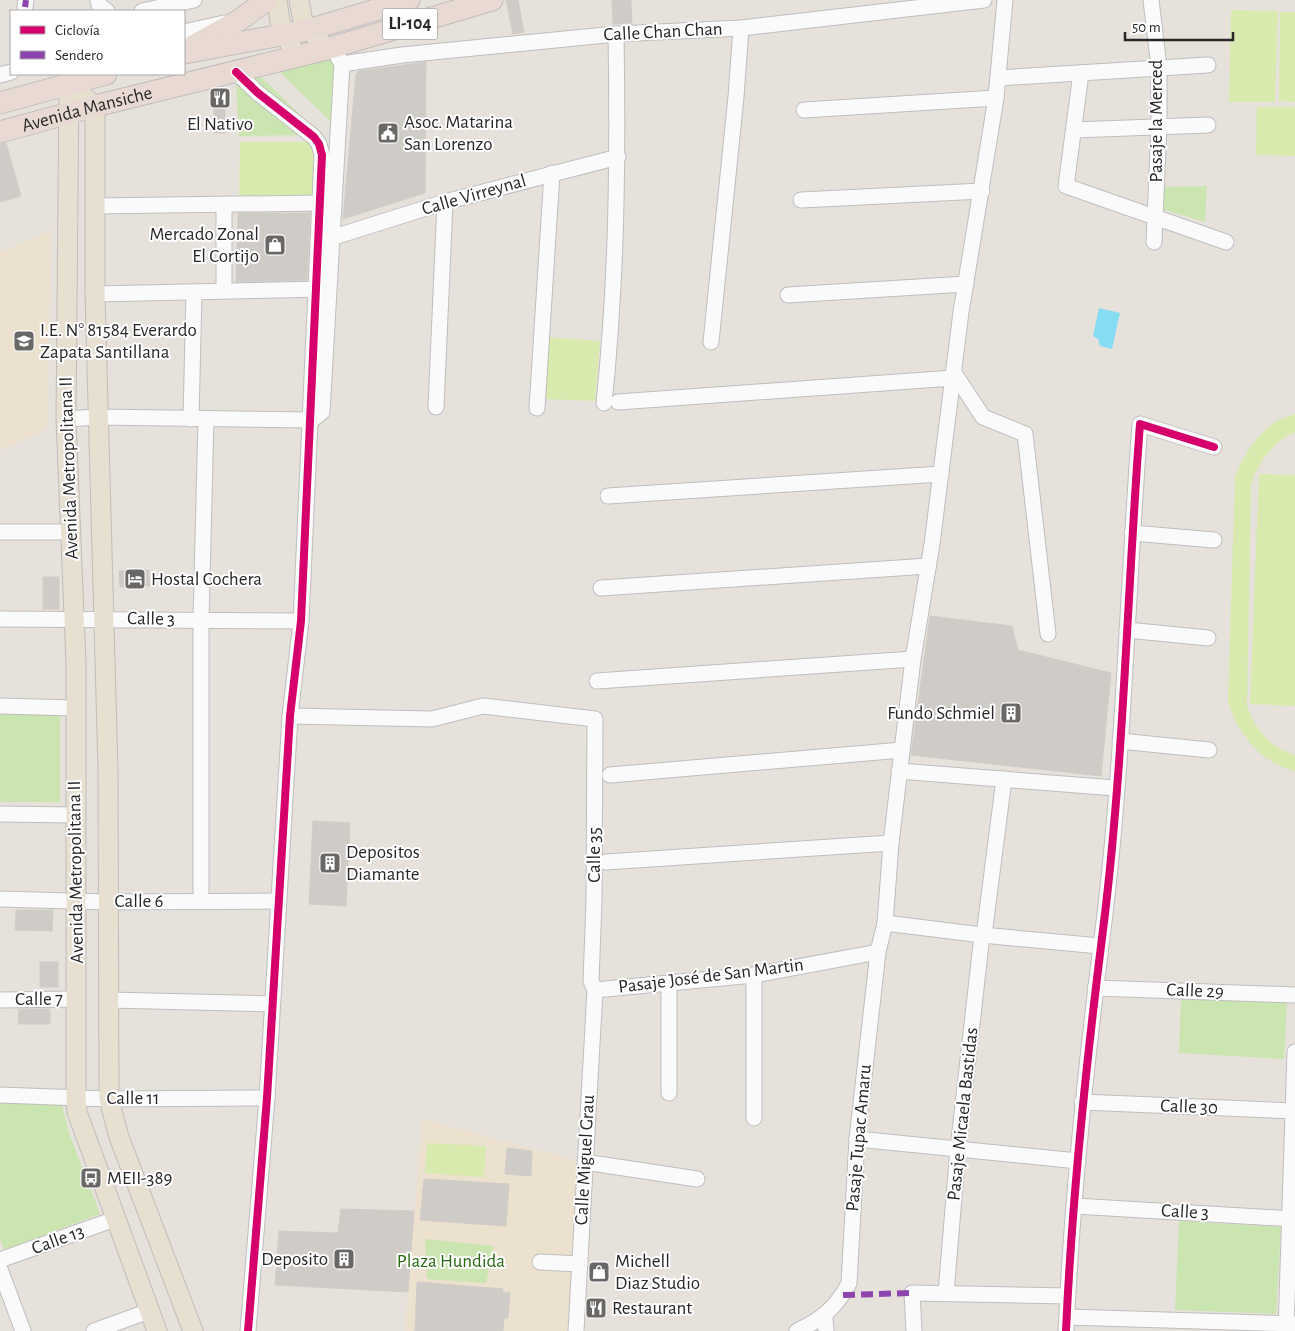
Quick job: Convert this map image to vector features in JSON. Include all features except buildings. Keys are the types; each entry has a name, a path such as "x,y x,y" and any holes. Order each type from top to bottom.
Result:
{"highway":[{"path":"185,51 238,20 267,0"},
{"name":"LI-104","path":"185,52 308,30 409,0"},
{"name":"Avenida Mansiche","path":"0,132 95,106 296,57 335,57 492,0"},
{"name":"Avenida Mansiche","path":"0,103 102,75"}],"main road":[{"path":"277,0 280,22 296,57"},
{"path":"299,0 300,14 308,30 335,57"},
{"path":"68,84 95,106"},
{"name":"Avenida Metropolitana II","path":"68,84 66,419 76,708 77,1112 157,1331"},
{"name":"Avenida Metropolitana II","path":"95,106 94,294 108,770 109,1099 120,1137 193,1331"}],"street":[{"path":"98,0 99,5 106,10"},
{"path":"147,10 194,0"},
{"name":"Calle Chan Chan","path":"335,57 382,58 616,34 741,28 984,0"},
{"path":"878,952 885,923 891,843 913,659 928,566 966,284 996,98 1006,0"},
{"name":"Pasaje la Merced","path":"1151,0 1159,66 1159,126 1154,242"},
{"path":"185,32 238,20"},
{"path":"710,342 736,97 741,28"},
{"path":"616,34 618,157 611,403 953,376"},
{"path":"248,1331 267,1098 290,716 301,621 312,420 322,289 331,238 335,57"},
{"path":"998,78 1159,66 1208,65"},
{"path":"236,72 320,144 322,155 320,203 322,289"},
{"path":"1080,73 1066,186 1226,242"},
{"path":"804,110 996,98"},
{"path":"1074,130 1208,125"},
{"name":"Calle Virreynal","path":"331,238 445,202 618,157"},
{"path":"537,408 552,173"},
{"path":"801,200 982,191"},
{"path":"436,406 445,202"},
{"path":"95,206 320,203"},
{"path":"224,205 224,291"},
{"path":"788,295 966,284"},
{"path":"94,294 322,289"},
{"path":"194,292 199,419 202,901"},
{"path":"953,376 983,416 1025,434 1048,634"},
{"path":"66,419 98,417 312,420"},
{"path":"1214,447 1140,424 1120,741 1100,946 1082,1102 1067,1324 1289,1326 1295,1052"},
{"path":"608,496 941,474"},
{"path":"0,532 70,532"},
{"path":"1132,533 1214,540"},
{"path":"601,588 928,566"},
{"name":"Calle 3","path":"0,619 103,618 301,621"},
{"path":"1127,630 1208,638"},
{"path":"597,681 913,659"},
{"path":"0,706 76,708"},
{"name":"Calle 35","path":"290,716 432,719 483,706 595,719 594,901 591,981 595,990"},
{"path":"1120,741 1209,750"},
{"path":"610,775 902,750"},
{"path":"899,770 1116,788"},
{"name":"Pasaje Micaela Bastidas","path":"946,1293 958,1149 1004,779"},
{"path":"0,814 75,815"},
{"path":"606,862 891,843"},
{"name":"Calle 6","path":"0,899 108,902 278,901"},
{"path":"885,923 984,931 1100,946"},
{"name":"Pasaje José de San Martin","path":"595,990 754,976 878,952"},
{"name":"Pasaje Tupac Amaru","path":"826,1323 849,1283 857,1139 878,952"},
{"path":"754,976 754,1118"},
{"path":"669,983 669,1093"},
{"name":"Calle 29","path":"1095,988 1295,995"},
{"name":"Calle Miguel Grau","path":"576,1331 595,990"},
{"name":"Calle 7","path":"0,1000 77,999"},
{"path":"109,1000 272,1004"},
{"name":"Calle 11","path":"0,1095 109,1099 267,1098"},
{"name":"Calle 30","path":"1082,1102 1294,1111"},
{"path":"857,1139 1078,1161"},
{"path":"585,1162 697,1179"},
{"name":"Calle 3","path":"1075,1206 1292,1219"},
{"name":"Calle 13","path":"0,1260 115,1219"},
{"path":"540,1262 580,1264"},
{"path":"0,1268 22,1331"},
{"path":"914,1331 912,1293 1068,1296"},
{"path":"94,1331 149,1311"},
{"path":"797,1331 826,1323"}],"shaded area":[{"name":"I.E. N° 81584 Everardo Zapata Santillana","path":"51,230 47,429 0,450 0,253"},
{"path":"422,1119 582,1162 567,1331 405,1331"}],"green space":[{"path":"1231,10 1278,11 1275,102 1229,102"},
{"path":"1280,12 1295,12 1295,102 1279,101"},
{"path":"326,54 335,62 331,122 276,68"},
{"path":"260,76 308,122 314,135 239,136 236,82"},
{"path":"1257,107 1295,107 1295,156 1256,155"},
{"path":"240,142 315,142 315,199 239,202"},
{"path":"1207,186 1205,222 1162,209 1162,187"},
{"path":"547,337 600,341 595,401 542,399"},
{"path":"1295,414 1295,432 1280,441 1267,454 1258,468 1251,485 1247,705 1259,730 1278,748 1295,755 1295,771 1271,761 1252,745 1237,724 1228,700 1235,477 1246,453 1257,438 1277,421"},
{"path":"1259,474 1295,475 1295,706 1250,704"},
{"path":"0,714 60,714 60,802 0,802"},
{"path":"1181,998 1287,1002 1284,1059 1179,1053"},
{"path":"0,1101 61,1101 69,1133 100,1214 4,1250 0,1238"},
{"path":"427,1143 486,1146 484,1177 425,1173"},
{"path":"1179,1221 1281,1227 1276,1314 1175,1310"},
{"name":"Plaza Hundida","path":"425,1239 494,1246 486,1283 427,1279"}],"water":[{"path":"1099,308 1120,313 1112,349 1100,346 1098,339 1093,336"}],"marked path":[{"path":"25,7 26,0"},
{"path":"843,1295 912,1293"}],"cycle path":[{"path":"236,72 258,93 314,137 319,144 322,155 301,621 290,716 267,1098 248,1331"},
{"path":"1066,1331 1080,1130 1116,804 1140,424 1214,447"}],"place":[{"name":"El Nativo","path":"220,98"},
{"name":"Asoc. Matarina San Lorenzo","path":"388,133"},
{"name":"Mercado Zonal El Cortijo","path":"275,245"},
{"name":"I.E. N° 81584 Everardo Zapata Santillana","path":"24,341"},
{"name":"Hostal Cochera","path":"135,579"},
{"name":"Fundo Schmiel","path":"1011,713"},
{"name":"Depositos Diamante","path":"330,863"},
{"name":"MEII-389","path":"91,1178"},
{"name":"Deposito","path":"344,1259"},
{"name":"Michell Diaz Studio","path":"599,1272"},
{"name":"Restaurant","path":"596,1308"}]}
